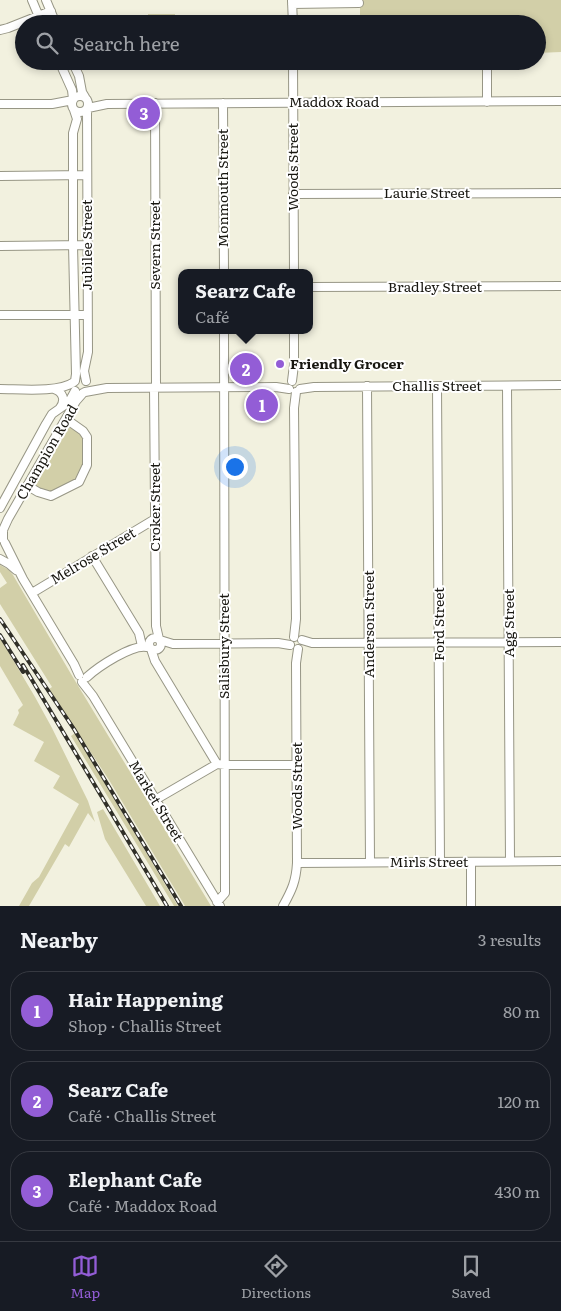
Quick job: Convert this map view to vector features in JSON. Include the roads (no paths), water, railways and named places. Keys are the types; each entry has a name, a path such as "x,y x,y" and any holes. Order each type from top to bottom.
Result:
{"street":[{"path":"32,0 39,15 51,11"},
{"path":"46,0 53,15"},
{"path":"292,15 292,2 360,3"},
{"path":"0,30 15,25"},
{"path":"62,70 72,90 73,104 81,113 87,108 88,104 82,92 76,70"},
{"name":"Woods Street","path":"293,70 294,269"},
{"path":"487,70 487,102"},
{"path":"73,104 79,96 86,98"},
{"name":"Maddox Road","path":"86,98 107,104"},
{"name":"Maddox Road","path":"87,108 107,104 155,103 561,101"},
{"name":"Severn Street","path":"155,103 155,388"},
{"name":"Monmouth Street","path":"223,103 224,269"},
{"path":"0,104 73,104"},
{"name":"Jubilee Street","path":"73,104 77,119 73,133 76,373 74,382"},
{"name":"Jubilee Street","path":"86,381 84,371 88,352 87,108"},
{"path":"0,176 87,175"},
{"name":"Laurie Street","path":"293,194 561,193"},
{"path":"0,246 87,245"},
{"name":"Bradley Street","path":"313,288 561,286"},
{"path":"0,315 87,315"},
{"path":"224,334 224,387"},
{"name":"Woods Street","path":"283,906 294,886 297,863 294,334"},
{"path":"80,378 86,381 88,387 80,392 73,387 74,382 80,378"},
{"name":"Challis Street","path":"86,381 92,385 107,388"},
{"name":"Challis Street","path":"54,389 74,382"},
{"name":"Challis Street","path":"0,389 54,389 80,392 107,388 561,385"},
{"name":"Anderson Street","path":"367,386 370,862"},
{"name":"Ford Street","path":"437,386 440,862"},
{"name":"Agg Street","path":"507,386 510,861"},
{"name":"Salisbury Street","path":"219,904 225,893 221,764 224,644 224,387"},
{"name":"Croker Street","path":"155,388 156,626 154,660 221,764"},
{"path":"54,389 60,392 63,398 64,403 60,408"},
{"name":"Champion Road","path":"0,508 52,414 80,392"},
{"name":"Champion Road","path":"0,555 4,548 3,530 7,521 66,420 80,392"},
{"path":"28,486 38,492 51,496 75,484 82,477 87,465 87,437 83,431 66,420"},
{"name":"Melrose Street","path":"32,593 155,520"},
{"name":"Market Street","path":"2,539 23,579 74,664 84,677 93,696 219,904"},
{"path":"92,556 136,630 142,644"},
{"name":"Market Street","path":"0,559 11,566 23,579"},
{"path":"84,677 130,650 135,644 561,642"},
{"path":"155,800 221,764 297,765"},
{"name":"Mirls Street","path":"297,863 561,861"},
{"path":"471,862 471,906"}],"railway":[{"path":"0,619 74,729 181,906"},
{"path":"0,635 23,672"},
{"path":"23,665 167,906"}],"place":[{"name":"Elephant Cafe","path":"144,113"},
{"name":"Friendly Grocer","path":"280,364"},
{"name":"Searz Cafe","path":"246,369"},
{"name":"Hair Happening","path":"262,405"}]}
